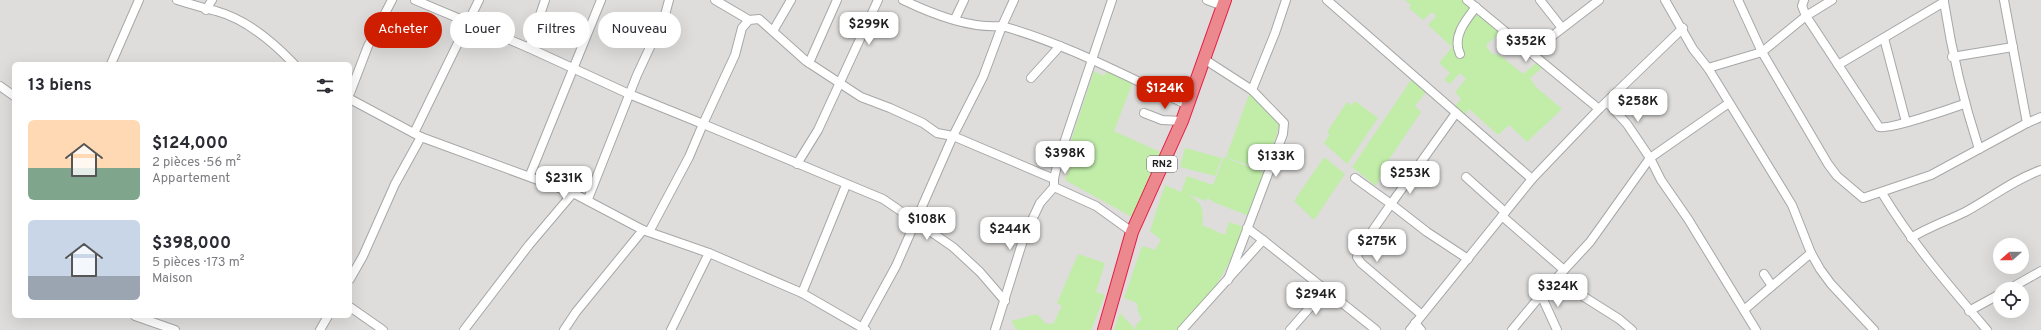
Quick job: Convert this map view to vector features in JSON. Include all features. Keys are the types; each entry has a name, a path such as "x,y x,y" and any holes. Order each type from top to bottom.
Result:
{"highway":[{"name":"RN2","path":"1104,330 1132,232 1182,121 1224,3"}],"street":[{"path":"112,62 139,0"},
{"path":"177,0 206,10 216,11 244,24 268,39 290,62"},
{"path":"206,10 212,0"},
{"path":"352,88 368,46 392,0"},
{"path":"415,0 450,15"},
{"path":"473,12 479,0"},
{"path":"541,12 545,0"},
{"path":"530,175 601,0"},
{"path":"588,199 629,94 666,15 669,0"},
{"path":"715,0 749,20 759,19 809,63 874,103 890,108 923,123 937,133 953,136 1054,183 1096,206 1132,232"},
{"path":"773,31 791,0"},
{"path":"809,63 837,0"},
{"path":"797,164 818,130 878,0"},
{"path":"903,0 918,3 956,19 976,24 1015,28 1093,60 1188,105"},
{"path":"956,19 964,0"},
{"path":"352,100 418,135 484,161 530,175 588,199 646,231 709,253 802,293 864,329 896,266 953,136 983,77 1002,26 1014,0"},
{"path":"995,330 1024,237 1040,203 1054,183 1072,116 1093,60 1103,23 1112,0"},
{"path":"1207,0 1224,3"},
{"path":"1252,90 1275,33 1286,0"},
{"path":"1327,0 1532,179"},
{"path":"1467,0 1530,54 1599,109"},
{"path":"1540,0 1562,28"},
{"path":"1530,54 1599,0"},
{"path":"1665,0 1795,210 1811,253 1825,277 1874,330"},
{"path":"1738,0 1762,52 1833,171 1860,197 1866,198 1931,176 2027,123 2041,117"},
{"path":"1804,0 1802,6 1806,16 1879,127 1884,128 1964,104"},
{"path":"1708,68 1762,52 1806,16 1832,0"},
{"path":"2004,0 2027,123"},
{"path":"1838,65 1944,1 1952,57 1964,104 1979,149"},
{"path":"1460,54 1457,46 1457,37 1476,7"},
{"path":"564,330 576,312 646,231 688,157 735,54 742,28 749,20"},
{"path":"1410,330 1532,179 1599,109 1683,28"},
{"path":"1884,38 1906,122"},
{"path":"1031,78 1060,46"},
{"path":"1952,57 2013,47"},
{"path":"352,275 363,256 456,48"},
{"path":"529,48 629,94 883,199 916,220 953,247 980,272 1005,301"},
{"path":"1204,59 1252,90 1284,123 1283,134 1228,280"},
{"path":"0,86 12,95"},
{"path":"1607,102 1627,124 1650,158 1661,180 1688,219 1756,330"},
{"path":"1512,330 1541,295 1590,242 1650,158 1729,103"},
{"path":"1422,315 1361,263 1358,257 1359,250 1456,112"},
{"path":"1144,113 1162,120 1182,121"},
{"path":"1911,238 1928,227 1968,210 2024,176 2041,170"},
{"path":"1466,177 1564,270"},
{"path":"1355,178 1427,232 1468,259"},
{"path":"802,293 846,185"},
{"path":"464,330 529,245 573,193"},
{"path":"1882,193 1911,238 1969,311 1987,330"},
{"path":"1247,228 1376,330"},
{"path":"1182,330 1263,240"},
{"path":"671,330 709,253"},
{"path":"1744,310 1811,253"},
{"path":"2022,282 2041,272"},
{"path":"1764,274 1772,286"},
{"path":"1290,330 1326,289"},
{"path":"1541,295 1557,330"},
{"path":"1581,295 1619,319 1632,330"},
{"path":"1969,311 1993,298"},
{"path":"352,308 383,330"},
{"path":"141,318 175,330"},
{"path":"320,330 327,318"},
{"path":"1415,323 1421,330"}],"shaded area":[{"path":"0,0 2041,0 2041,330 0,330"}],"green space":[{"path":"1405,0 1462,0 1500,33 1486,45 1491,53 1501,56 1523,74 1536,63 1542,68 1530,78 1536,87 1562,109 1527,142 1509,125 1498,135 1469,109 1465,115 1455,106 1461,99 1455,92 1466,79 1460,73 1450,84 1444,80 1450,73 1439,63 1452,47 1428,25 1436,16 1432,12 1423,20 1409,8 1411,5"},
{"path":"1094,71 1104,76 1107,71 1133,82 1114,131 1162,153 1139,221 1065,180 1074,157 1069,147"},
{"path":"1411,80 1426,92 1415,106 1421,112 1386,164 1376,186 1352,167"},
{"path":"1250,92 1280,124 1265,171 1226,157"},
{"path":"1355,101 1378,118 1347,164 1324,143 1330,134 1327,132 1347,102 1351,105"},
{"path":"1185,148 1222,158 1215,176 1180,167"},
{"path":"1224,157 1265,173 1249,216 1213,202 1208,198 1209,196 1206,201 1187,194 1196,200 1201,206 1203,214 1202,225 1225,235 1229,222 1244,227 1231,259 1213,291 1178,330 1137,330 1135,326 1142,319 1138,312 1137,303 1124,298 1142,246 1155,250 1161,240 1150,231 1165,185 1181,192 1187,176 1213,185"},
{"path":"1324,157 1345,174 1314,220 1294,201"},
{"path":"1078,254 1105,263 1096,292 1105,295 1091,330 1016,330 1011,321 1037,314 1045,323 1053,324 1062,306 1057,303"},
{"path":"1120,313 1136,330 1114,330"}]}
